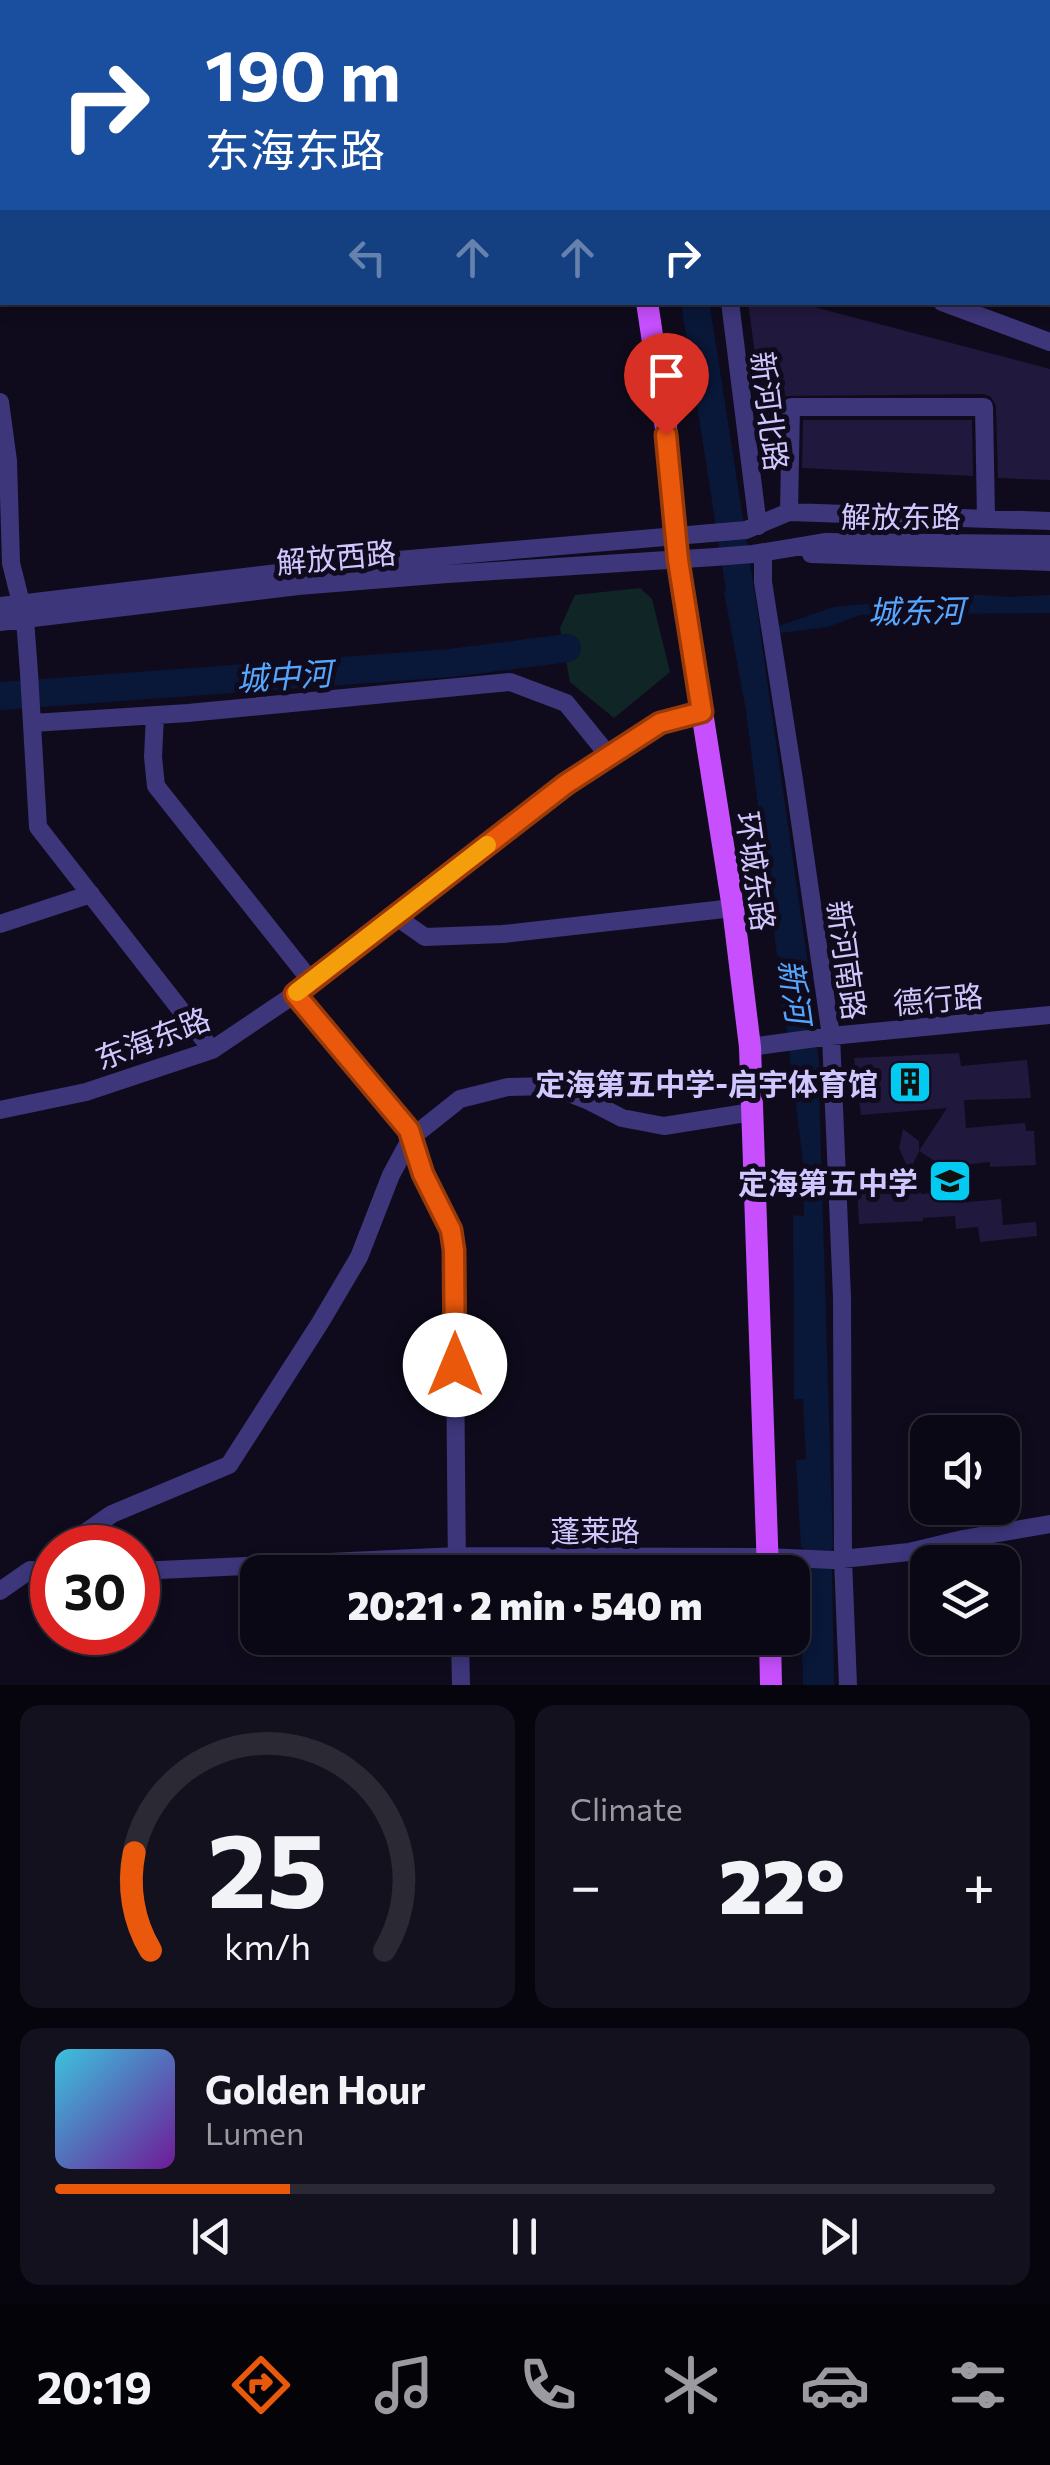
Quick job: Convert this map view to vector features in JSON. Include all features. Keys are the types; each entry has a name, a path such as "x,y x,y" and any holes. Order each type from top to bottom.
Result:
{"main road":[{"name":"环城东路","path":"647,305 666,435 676,549 733,908 750,1047 767,1555"},
{"path":"770,1655 771,1685"}],"street":[{"name":"新河北路","path":"730,305 752,528"},
{"path":"950,305 1050,342"},
{"path":"0,402 9,478 11,563 30,673 38,827 212,1050"},
{"path":"789,512 790,407 984,407 986,518"},
{"path":"1024,520 1050,508"},
{"path":"676,549 711,534 752,528 789,512 1050,522"},
{"path":"1024,520 1024,544"},
{"name":"解放东路","path":"758,553 826,542 1050,544"},
{"path":"0,622 22,611 352,564 676,549 715,557 758,553 1050,562"},
{"name":"新河南路","path":"758,553 830,1036 842,1297 838,1560 848,1685"},
{"path":"0,606 22,611"},
{"path":"32,717 155,715 510,682 566,703 609,756"},
{"name":"东海东路","path":"0,1110 86,1092 212,1050 295,994 566,784 660,723 702,712"},
{"path":"155,715 156,786 311,981"},
{"path":"0,924 91,894"},
{"path":"395,916 424,937 503,934 733,908"},
{"path":"295,994 409,1130 423,1174 451,1230 457,1555"},
{"name":"德行路","path":"750,1047 1050,1016"},
{"path":"96,1525 112,1514 229,1464 359,1257 391,1175 411,1138 460,1098 508,1087 551,1086 622,1118 664,1126 752,1112"},
{"name":"蓬莱路","path":"810,1559 838,1560 909,1552 1050,1524"},
{"name":"蓬莱路","path":"160,1571 240,1569"},
{"path":"0,1590 30,1570"},
{"path":"461,1655 462,1685"}],"green space":[{"path":"640,588 652,599 670,672 614,718 570,682 560,628 575,595"}],"water":[{"name":"新河","path":"754,589 815,1013 785,1022 781,1006 791,995 783,960 777,955 746,711 724,592"},
{"name":"城东河","path":"968,594 1050,595 1050,613 860,615 828,627 780,633 778,626 834,607"},
{"name":"新河","path":"818,1054 833,1548 801,1548 796,1460 806,1459 803,1399 794,1399 793,1215 804,1216 803,1162 790,1057"},
{"path":"810,1571 831,1572 834,1685 803,1685 802,1655 810,1655"}],"building":[{"path":"748,305 806,305 1050,369 1050,480 998,478 996,406 984,394 786,396 778,407 777,466 770,466"},
{"path":"803,420 972,420 973,476 802,468"},
{"path":"959,1053 961,1066 1027,1060 1031,1098 964,1100 966,1128 1025,1123 1026,1131 1034,1131 1036,1165 990,1167 990,1162 944,1167 919,1151 947,1108 861,1115 854,1058"},
{"path":"903,1129 919,1141 919,1152 909,1171 899,1148"},
{"path":"920,1182 921,1194 957,1191 958,1203 1001,1199 1003,1225 1036,1222 1037,1236 980,1242 978,1227 956,1229 955,1216 859,1224 857,1183"}],"waterway":[{"name":"新河","path":"695,305 746,628"},
{"name":"城中河","path":"0,696 450,663 567,648"},
{"name":"新河","path":"795,983 808,1089"},
{"name":"新河","path":"817,1512 820,1685"}],"slow traffic":[{"path":"297,992 487,845"}],"place":[{"name":"定海第五中学-启宇体育馆","path":"910,1082"},
{"name":"定海第五中学","path":"950,1181"}],"route":[{"path":"455,1365 451,1230 423,1174 409,1130 295,994 566,784 660,723 702,712 678,560 666,435"}]}
